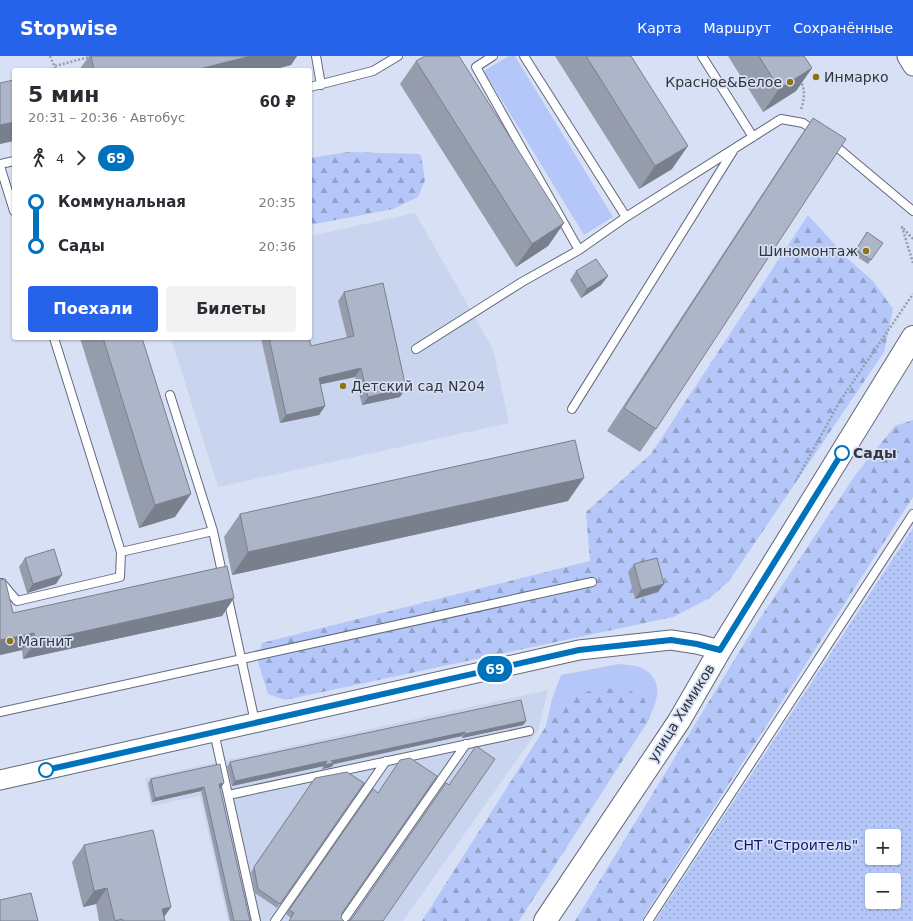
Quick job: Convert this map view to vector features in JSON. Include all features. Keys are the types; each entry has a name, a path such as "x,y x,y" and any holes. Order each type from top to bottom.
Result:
{"main road":[{"name":"улица Химиков","path":"545,921 679,720 720,650 913,337"}],"street":[{"path":"907,56 913,66"},
{"path":"0,780 579,650 671,640 697,644 720,650"}],"lane":[{"path":"316,56 321,85"},
{"path":"312,87 373,71 398,56"},
{"path":"493,56 476,67 579,250"},
{"path":"524,56 626,217"},
{"path":"702,56 753,137"},
{"path":"416,349 522,282 579,250 626,217 782,119 803,123 835,145 913,211"},
{"path":"572,409 734,149"},
{"path":"12,161 0,165 12,204"},
{"path":"1,581 17,601 120,577 121,552 55,340"},
{"path":"170,395 213,531 255,722"},
{"path":"648,921 913,514"},
{"path":"121,552 213,531"},
{"path":"0,712 592,582"},
{"path":"228,795 529,731"},
{"path":"214,732 256,921"},
{"path":"343,921 466,744"},
{"path":"275,921 386,761"}],"path":[{"path":"50,56 55,66 93,56"},
{"path":"796,74 804,86 804,97 798,122"},
{"path":"913,239 902,227 913,263"},
{"path":"798,477 840,400 913,294"}],"shaded area":[{"name":"Детский сад N204","path":"415,213 493,349 509,423 218,487 172,340 312,340 312,236"},
{"path":"548,690 538,730 403,921 228,921 200,796 151,806 145,778"}],"green space":[{"path":"509,56 515,56 613,217 584,235 484,71"},
{"path":"348,152 419,154 421,156 425,180 418,197 393,209 312,225 312,158"},
{"path":"808,215 847,258 873,281 893,309 884,352 729,581 710,598 673,617 285,700 268,694 258,662 262,643 590,561 586,512 651,454"},
{"path":"913,420 913,497 641,921 575,921 755,626 856,474 895,426"},
{"name":"СНТ \"Строитель\"","path":"913,528 913,921 655,921"},
{"path":"619,664 644,669 655,681 657,696 645,726 544,735 552,699 561,675"},
{"path":"624,688 644,698 650,718 519,921 422,921 562,701 595,689"}],"building":[{"path":"91,56 251,56 203,68 94,68"},
{"path":"425,56 459,56 564,223 532,244 416,61"},
{"path":"586,56 631,56 688,146 655,166"},
{"path":"759,56 804,56 812,68 779,89"},
{"path":"12,80 12,122 0,125 0,83"},
{"path":"813,118 846,139 656,429 624,408"},
{"name":"Шиномонтаж","path":"867,232 883,243 871,260 856,250"},
{"path":"596,259 608,276 587,289 576,271"},
{"path":"383,283 406,388 368,397 361,368 319,378 325,406 286,415 269,340 310,340 311,346 354,336 344,292"},
{"path":"104,340 143,340 191,494 155,505"},
{"path":"575,440 584,478 248,552 240,514"},
{"path":"54,549 62,575 33,584 25,558"},
{"path":"657,558 664,584 641,590 634,564"},
{"path":"227,566 234,598 36,642 34,633 0,640 0,580 5,579 13,613"},
{"path":"521,700 526,721 465,734 465,732 331,761 334,763 325,765 327,761 235,781 230,762"},
{"path":"476,746 495,759 383,921 347,921 351,920 446,783 449,785"},
{"path":"410,758 437,776 342,913 341,918 344,921 289,921 294,913 289,910 373,789 378,793 400,760"},
{"path":"220,764 224,783 219,784 250,921 234,921 204,787 155,798 151,779"},
{"path":"347,772 364,783 280,904 258,889 254,867 315,778"},
{"path":"153,830 171,907 162,909 165,921 123,921 122,919 115,921 107,888 94,891 84,845"},
{"path":"31,893 38,921 0,921 0,900"}],"bus line":[{"name":"69","path":"46,770 579,650 671,640 697,644 720,650 842,453"}],"place":[{"name":"Инмарко","path":"816,77"},
{"name":"Красное&Белое","path":"790,82"},
{"name":"Шиномонтаж","path":"866,251"},
{"name":"Детский сад N204","path":"343,386"},
{"name":"Сады","path":"842,453"},
{"name":"Магнит","path":"10,641"}]}
